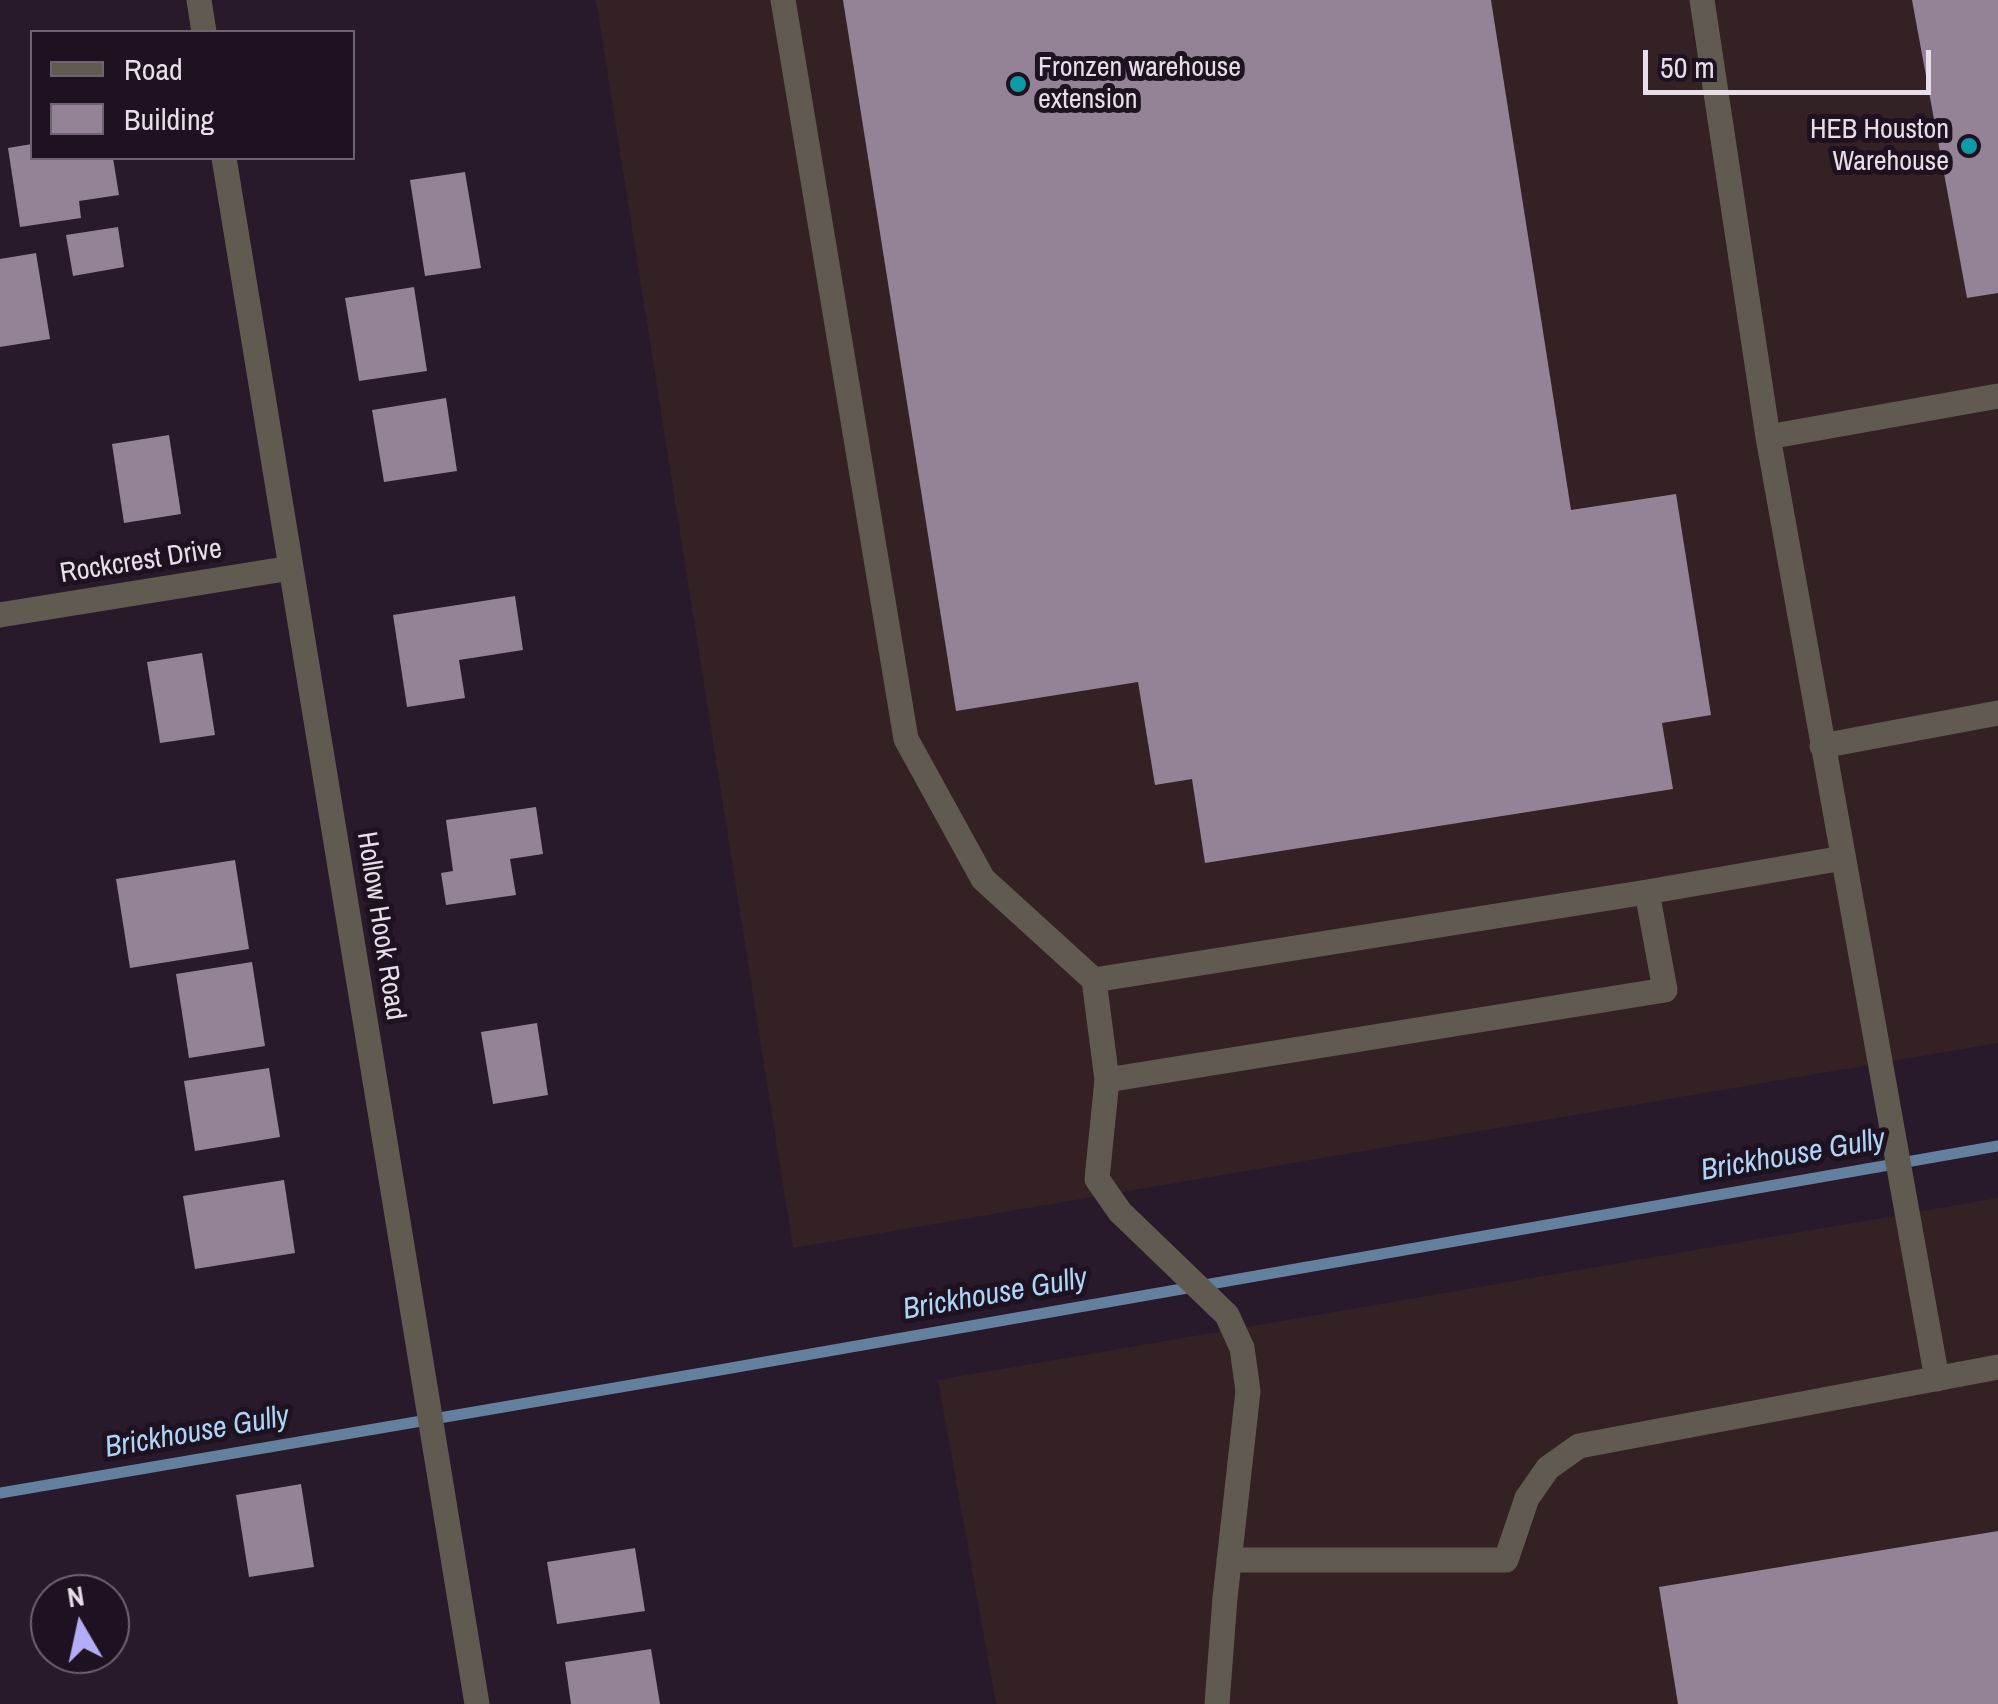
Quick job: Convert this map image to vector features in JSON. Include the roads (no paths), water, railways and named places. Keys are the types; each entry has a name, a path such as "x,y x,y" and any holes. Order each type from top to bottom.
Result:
{"street":[{"path":"198,0 204,30"},
{"path":"783,0 906,739 984,879 1094,980 1107,1080 1097,1179 1120,1212 1228,1315 1242,1348 1248,1391 1218,1704"},
{"path":"1702,0 1768,437 1936,1379"},
{"name":"Hollow Hook Road","path":"224,160 477,1704"},
{"path":"1768,437 1998,396"},
{"name":"Rockcrest Drive","path":"0,615 291,568"},
{"path":"1822,746 1998,713"},
{"path":"1094,980 1843,858"},
{"path":"1107,1080 1665,990 1647,892"},
{"path":"1229,1560 1506,1560 1527,1498 1548,1468 1579,1446 1998,1368"}],"waterway":[{"name":"Brickhouse Gully","path":"0,1493 1998,1146"}],"place":[{"name":"Fronzen warehouse extension","path":"1018,84"},
{"name":"HEB Houston Warehouse","path":"1969,146"}]}
